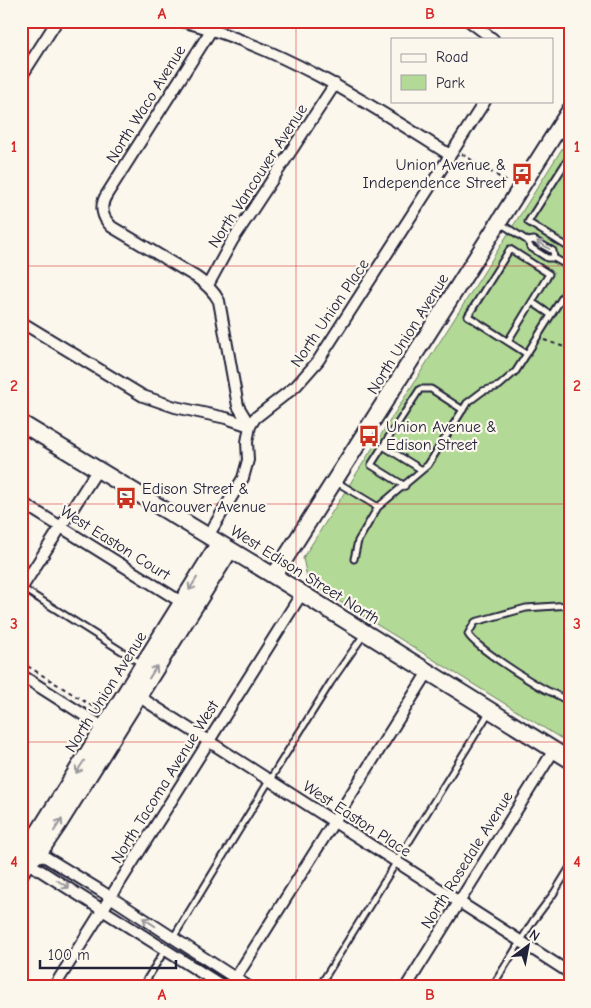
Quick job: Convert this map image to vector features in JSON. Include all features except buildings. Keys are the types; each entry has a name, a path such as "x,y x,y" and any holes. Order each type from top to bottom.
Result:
{"street":[{"path":"21,77 57,21"},
{"path":"181,21 214,26 292,62 335,84 452,152"},
{"path":"472,22 492,38"},
{"name":"North Waco Avenue","path":"208,286 112,227 104,218 102,204 214,26"},
{"name":"North Vancouver Avenue","path":"208,286 232,242 335,84"},
{"name":"North Union Place","path":"250,426 255,418 296,386 318,361 484,102"},
{"name":"North Union Avenue","path":"274,576 570,110"},
{"path":"208,286 219,301 238,406 250,426 247,442 248,460 219,543"},
{"path":"21,322 143,396 175,407 226,418 250,426"},
{"name":"West Edison Street North","path":"21,423 302,593 570,760"},
{"path":"22,588 98,469"},
{"name":"West Easton Court","path":"21,502 188,606"},
{"name":"North Union Avenue","path":"27,856 110,731 188,606 219,543"},
{"name":"North Tacoma Avenue West","path":"54,987 302,593"},
{"name":"North Union Avenue","path":"133,693 143,665 188,606"},
{"path":"233,982 428,672"},
{"path":"21,675 110,731"},
{"name":"West Easton Place","path":"133,693 570,973"},
{"name":"North Rosedale Avenue","path":"406,987 554,750"},
{"path":"27,856 111,897 173,938 233,982 249,987"},
{"path":"27,856 103,910 224,987"}],"lane":[{"path":"570,156 528,222 568,247 570,243"},
{"path":"499,222 528,241 530,247 547,258 554,258 570,267"},
{"path":"528,241 534,240 553,251 554,258"},
{"path":"508,341 550,274 510,250 468,316 527,354"},
{"path":"354,560 358,541 378,506 405,486 428,465 467,403 484,390 499,386 508,378 527,354 568,292 570,285"},
{"path":"532,302 551,315"},
{"path":"405,486 371,465 420,389 431,389 463,410"},
{"path":"383,446 422,470"},
{"path":"335,481 378,506"},
{"path":"22,588 143,665"},
{"path":"570,604 526,608 475,622 468,634 476,644 535,683 570,703"},
{"path":"173,938 331,682 365,633"},
{"path":"318,987 491,710"},
{"path":"492,987 533,921 570,867"},
{"path":"142,987 166,949"}],"path":[{"path":"452,152 510,184"},
{"path":"538,336 551,344 570,350"},
{"path":"21,662 100,711"}],"green space":[{"path":"570,136 570,744 308,582 303,558"}],"place":[{"name":"Union Avenue & Independence Street","path":"522,174"},
{"name":"Union Avenue & Edison Street","path":"369,436"},
{"name":"Edison Street & Vancouver Avenue","path":"126,498"}]}
